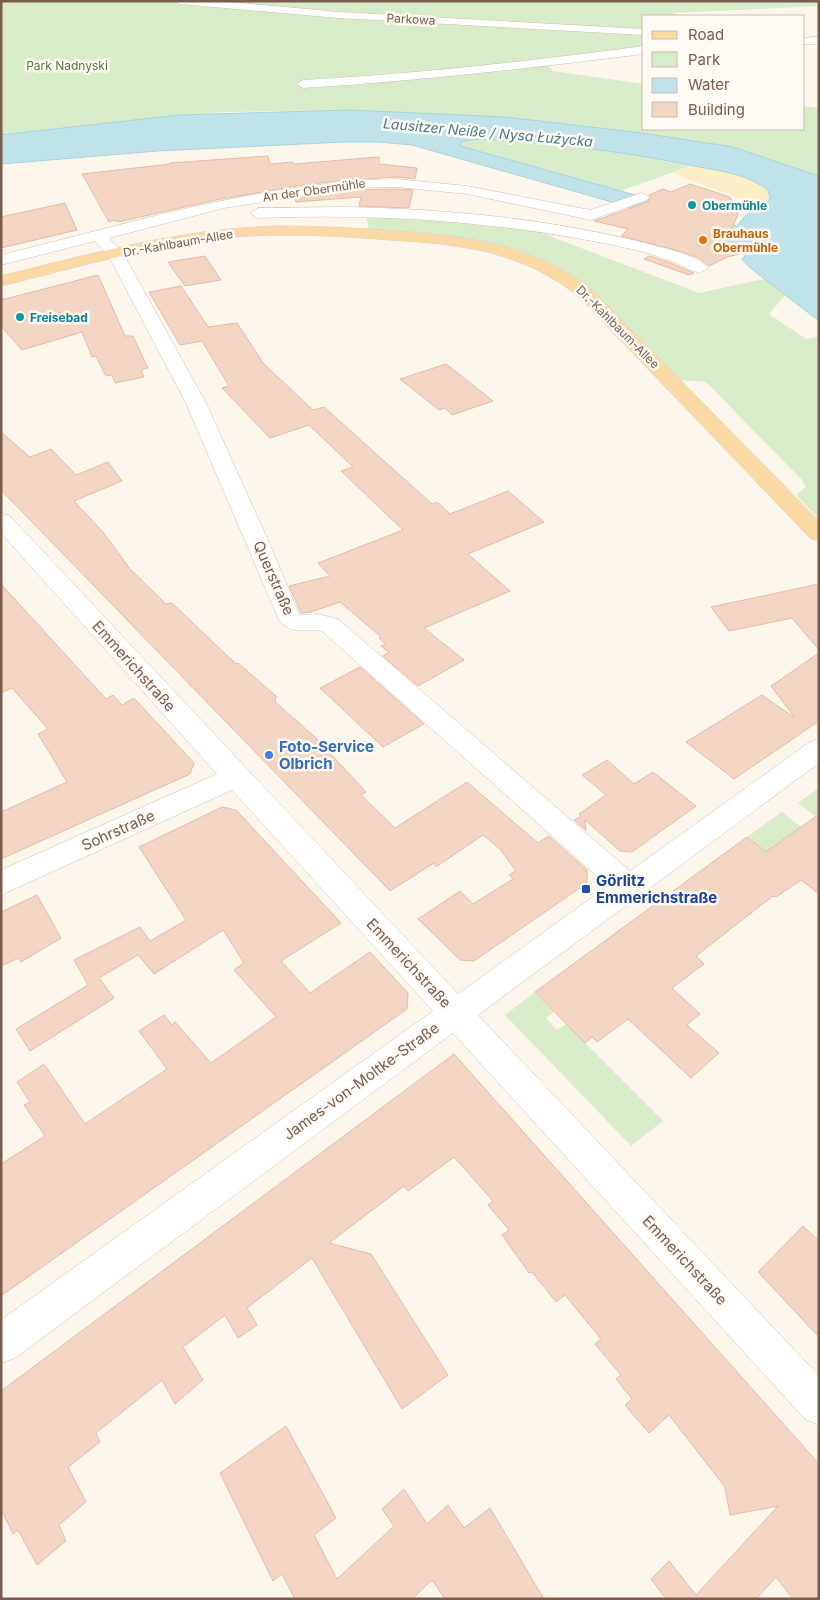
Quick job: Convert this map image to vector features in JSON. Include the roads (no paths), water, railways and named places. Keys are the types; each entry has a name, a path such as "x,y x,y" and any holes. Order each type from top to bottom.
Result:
{"main road":[{"name":"Dr.-Kahlbaum-Allee","path":"1,281 115,253 189,238 276,231 358,233 446,239 485,246 529,258 564,276 606,313 819,534"}],"street":[{"name":"Parkowa","path":"180,1 339,15 642,32"},
{"path":"805,40 819,40"},
{"path":"303,84 371,80 544,64 642,50"},
{"name":"An der Obermühle","path":"1,260 199,211 279,194 371,183 467,190 591,215 619,204 642,198"},
{"path":"199,211 216,215 294,211 359,212 517,222 658,250 682,258 700,268"},
{"path":"358,233 359,212"},
{"path":"98,235 115,253"},
{"name":"Querstraße","path":"115,253 196,404 260,547 287,615 294,623 317,622 330,625 629,886"},
{"name":"Emmerichstraße","path":"1,520 236,778 819,1405"},
{"name":"James-von-Moltke-Straße","path":"1,1344 819,749"},
{"name":"Sohrstraße","path":"1,883 236,778"}],"water":[{"name":"Lausitzer Neiße / Nysa Łużycka","path":"349,110 505,117 642,133 733,147 819,176 819,321 749,267 742,259 745,257 740,246 688,226 619,204 412,145 379,142 344,142 157,151 1,164 1,135 179,115","holes":["475,139 609,151 720,171 740,176 759,184 768,190 770,198 766,204 746,215 737,226 460,146 461,142"]}],"place":[{"name":"Obermühle","path":"692,205"},
{"name":"Brauhaus Obermühle","path":"703,240"},
{"name":"Freisebad","path":"20,317"},
{"name":"Foto-Service Olbrich","path":"269,755"},
{"name":"Görlitz Emmerichstraße","path":"586,889"}],"park label":[{"name":"Park Nadnyski","path":"67,65"}]}
